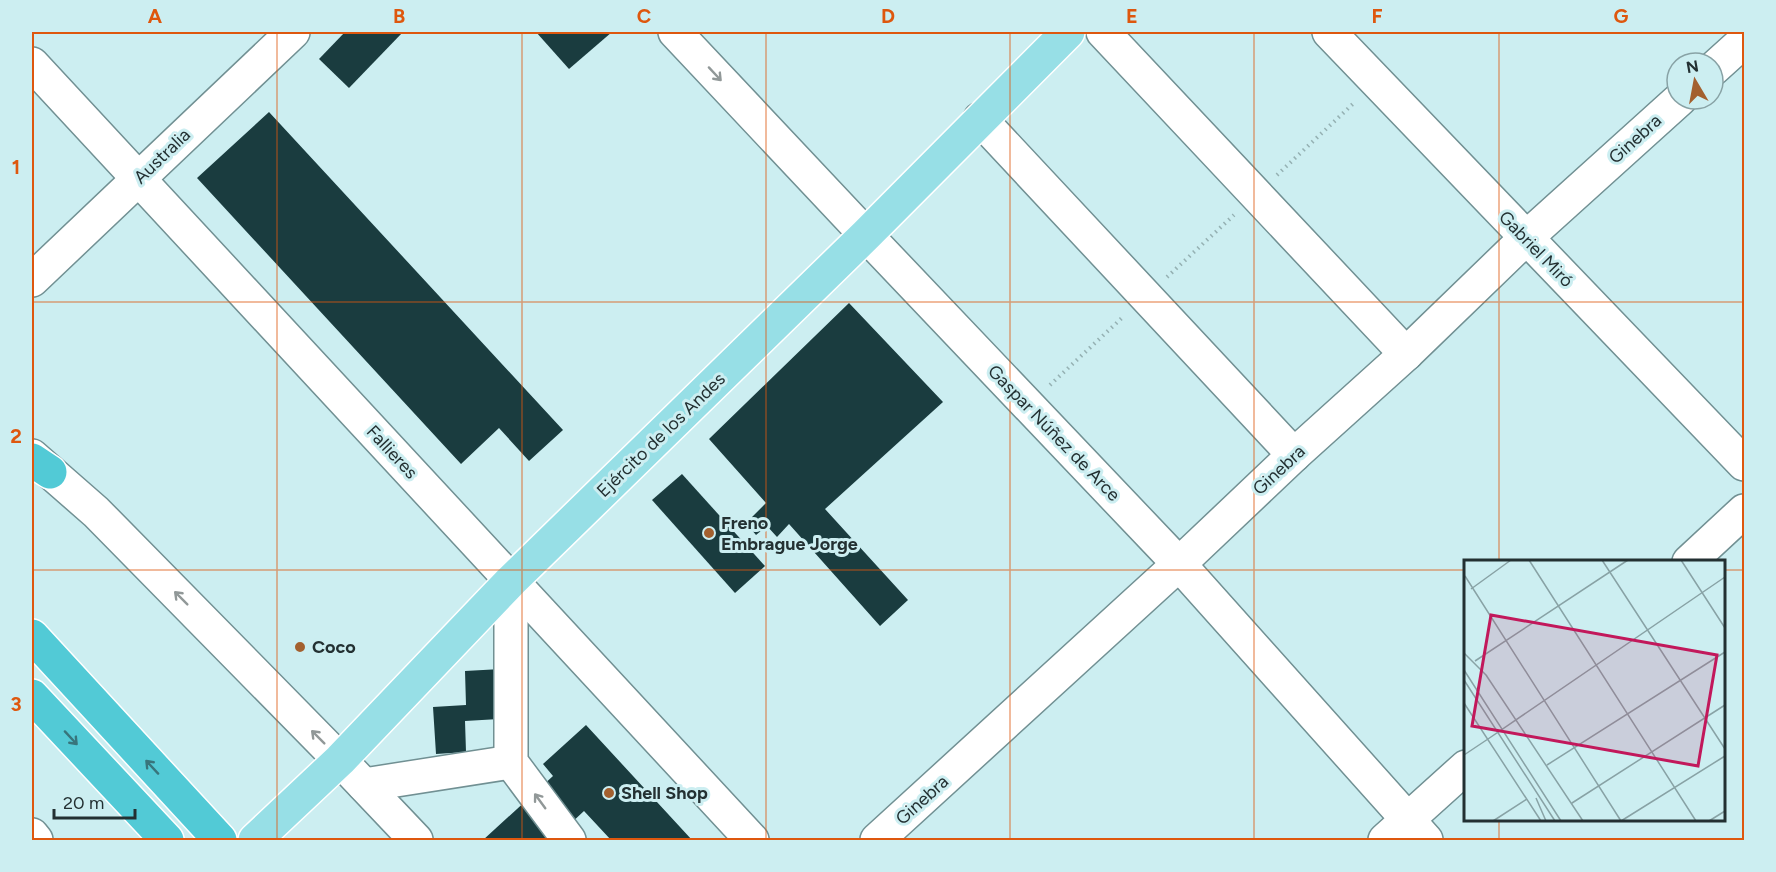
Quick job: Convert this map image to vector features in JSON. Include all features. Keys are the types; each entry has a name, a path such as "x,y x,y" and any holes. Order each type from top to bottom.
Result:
{"highway":[{"path":"32,636 220,840"},
{"path":"32,696 167,840"}],"main road":[{"name":"Ejército de los Andes","path":"255,840 340,760 511,581 866,235 1068,32"}],"street":[{"name":"Australia","path":"32,280 293,32"},
{"name":"Gaspar Núñez de Arce","path":"675,32 1179,564 1406,834"},
{"path":"1103,32 1406,354"},
{"name":"Gabriel Miró","path":"1329,32 1744,464"},
{"path":"1725,58 1744,41"},
{"name":"Fallieres","path":"32,64 752,840"},
{"name":"Ginebra","path":"877,840 1406,354 1526,238 1667,111"},
{"path":"980,119 1294,455"},
{"path":"38,463 96,512 416,840"},
{"path":"1690,560 1744,510"},
{"path":"511,581 511,762 569,840"},
{"path":"364,785 511,762"},
{"path":"1406,834 1464,769"},
{"path":"32,835 36,840"}],"path":[{"path":"1049,385 1354,104"}],"building":[{"path":"345,32 403,32 349,88 319,59"},
{"path":"536,32 612,32 569,69"},
{"path":"269,112 563,430 529,461 499,428 461,464 197,178"},
{"path":"849,303 943,402 825,509 908,600 880,626 789,524 777,537 767,526 756,535 746,523 766,503 709,439"},
{"name":"Freno Embrague Jorge","path":"682,474 765,566 735,593 652,500"},
{"path":"521,668 499,719 465,721 466,752 436,754 433,707 466,705 465,671"},
{"name":"Shell Shop","path":"586,725 692,840 611,840 584,811 553,840 483,840 553,776 543,764"}],"place":[{"name":"Freno Embrague Jorge","path":"709,533"},
{"name":"Coco","path":"300,647"},
{"name":"Shell Shop","path":"609,793"}]}
